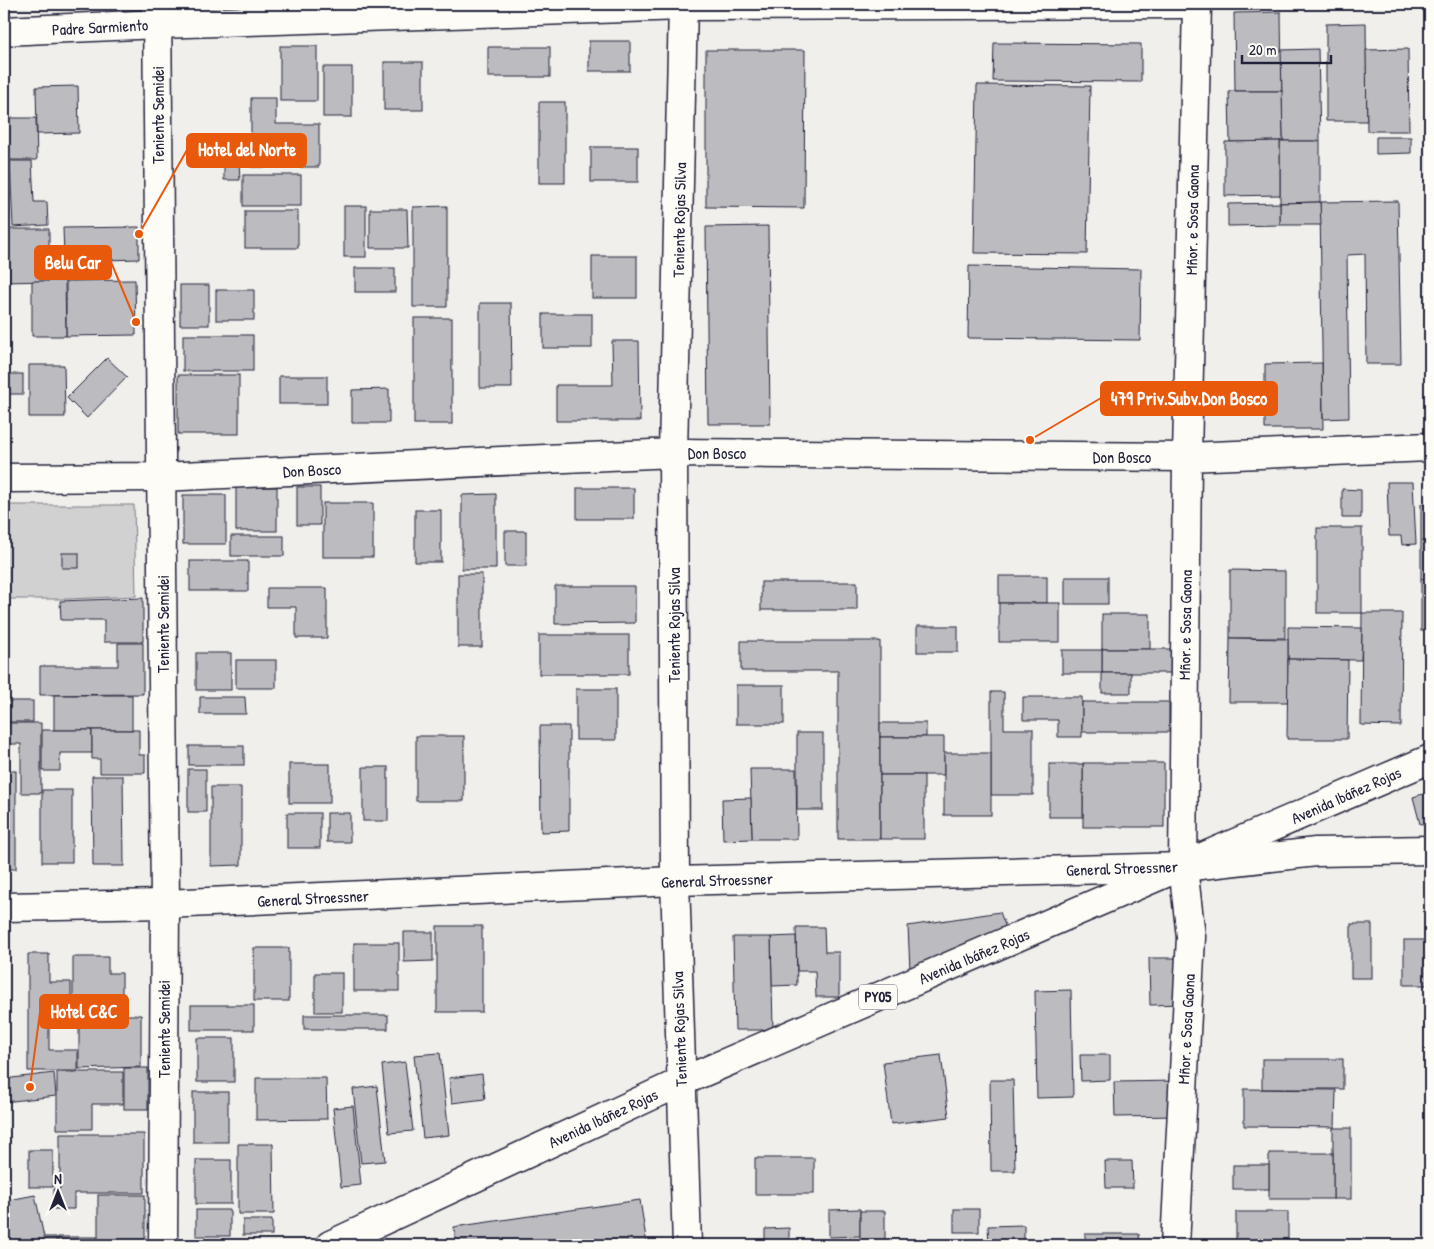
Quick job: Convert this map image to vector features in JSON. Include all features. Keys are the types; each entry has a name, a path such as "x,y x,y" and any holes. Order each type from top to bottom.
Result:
{"main road":[{"name":"Padre Sarmiento","path":"4,31 158,14 683,5 1185,4"},
{"name":"Mñor. e Sosa Gaona","path":"1175,1245 1191,937 1183,867 1187,457 1197,4"},
{"name":"Teniente Rojas Silva","path":"683,5 673,453 675,881 687,1245"},
{"name":"Teniente Semidei","path":"158,14 165,904 163,1245"},
{"name":"Don Bosco","path":"4,478 161,477 673,453 1187,457 1430,447"},
{"name":"Avenida Ibáñez Rojas","path":"330,1245 681,1082 1430,759"},
{"name":"General Stroessner","path":"4,907 165,904 675,881 1183,867 1316,852 1430,850"}],"shaded area":[{"path":"4,505 134,505 136,596 4,599"}],"building":[{"path":"1281,12 1282,91 1235,91 1234,13"},
{"path":"1366,23 1367,121 1326,121 1326,24"},
{"path":"589,41 630,41 630,71 589,71"},
{"path":"994,43 1141,44 1141,82 993,81"},
{"path":"280,46 317,46 317,101 280,101"},
{"path":"488,47 550,47 550,77 488,77"},
{"path":"1318,49 1320,141 1283,141 1281,50"},
{"path":"1408,49 1409,131 1367,131 1366,50"},
{"path":"706,50 805,50 804,208 706,207"},
{"path":"384,62 423,62 423,110 384,110"},
{"path":"323,67 352,67 352,117 323,117"},
{"path":"977,85 1090,86 1087,254 974,253"},
{"path":"78,86 79,133 37,134 36,87"},
{"path":"1229,91 1282,91 1283,141 1230,142"},
{"path":"251,98 276,98 276,124 319,124 319,167 251,167"},
{"path":"539,102 565,102 565,183 539,183"},
{"path":"4,118 36,118 37,160 4,160"},
{"path":"1376,137 1411,137 1411,153 1376,154"},
{"path":"1280,141 1320,141 1320,202 1280,203"},
{"path":"1280,141 1280,195 1225,196 1225,142"},
{"path":"591,147 638,147 638,182 591,182"},
{"path":"10,161 32,161 34,202 47,202 48,225 13,227"},
{"path":"224,161 239,161 240,180 224,180"},
{"path":"243,175 301,175 301,206 243,206"},
{"path":"1398,201 1401,364 1366,364 1365,254 1347,255 1349,418 1323,419 1320,202"},
{"path":"1320,202 1321,225 1280,225 1280,203"},
{"path":"1280,203 1280,225 1228,226 1228,204"},
{"path":"344,206 366,206 366,257 344,257"},
{"path":"447,206 447,307 413,307 413,207"},
{"path":"370,209 407,209 408,248 370,248"},
{"path":"245,211 298,211 298,248 245,248"},
{"path":"768,226 770,424 708,424 706,227"},
{"path":"139,227 139,259 105,260 105,265 91,265 91,280 49,281 49,261 74,260 73,254 64,254 63,228"},
{"path":"4,229 49,229 49,281 4,282"},
{"path":"592,256 637,256 637,298 592,298"},
{"path":"969,266 1141,269 1140,340 968,338"},
{"path":"355,268 395,268 395,292 355,292"},
{"path":"135,280 136,335 66,336 66,281"},
{"path":"32,281 65,281 66,336 32,336"},
{"path":"180,285 209,285 209,325 180,325"},
{"path":"216,290 254,290 254,320 216,320"},
{"path":"480,303 511,303 512,388 480,388"},
{"path":"543,314 592,314 592,348 543,348"},
{"path":"414,318 452,318 452,424 414,424"},
{"path":"183,335 253,335 253,371 183,371"},
{"path":"612,341 639,341 640,421 556,421 556,385 613,385"},
{"path":"107,358 127,377 87,418 67,398"},
{"path":"1322,363 1323,429 1265,429 1265,364"},
{"path":"29,365 64,365 65,417 29,417"},
{"path":"4,374 23,374 23,394 4,394"},
{"path":"178,375 239,375 239,434 178,434"},
{"path":"279,376 327,376 327,404 279,404"},
{"path":"389,389 389,423 352,423 352,390"},
{"path":"1387,482 1413,482 1416,544 1402,545 1401,536 1389,536"},
{"path":"236,487 277,487 277,531 236,531"},
{"path":"297,487 320,487 320,525 297,525"},
{"path":"577,488 634,488 634,519 577,519"},
{"path":"1342,489 1361,490 1361,518 1342,518"},
{"path":"496,494 496,569 462,569 462,495"},
{"path":"183,495 226,495 226,544 183,544"},
{"path":"323,503 373,503 373,557 323,557"},
{"path":"1421,504 1430,504 1430,579 1421,579"},
{"path":"415,510 441,510 441,562 415,562"},
{"path":"1317,528 1362,528 1362,613 1317,613"},
{"path":"505,531 526,531 526,566 505,566"},
{"path":"231,536 284,536 284,556 231,556"},
{"path":"62,553 79,553 79,568 62,568"},
{"path":"190,561 248,561 248,591 190,591"},
{"path":"1230,570 1285,571 1285,638 1230,638"},
{"path":"458,574 482,574 482,647 458,647"},
{"path":"999,576 1047,576 1047,603 999,603"},
{"path":"1065,577 1108,577 1108,604 1065,604"},
{"path":"1421,579 1430,579 1430,631 1421,631"},
{"path":"761,582 857,582 857,610 761,610"},
{"path":"555,586 635,586 635,623 555,624"},
{"path":"267,588 327,588 327,638 296,638 296,607 267,607"},
{"path":"143,598 143,642 104,642 104,620 61,620 60,601"},
{"path":"999,603 1060,603 1060,642 999,642"},
{"path":"1362,613 1402,613 1401,726 1361,725"},
{"path":"1102,614 1150,614 1150,649 1102,649"},
{"path":"917,626 958,626 958,652 917,652"},
{"path":"1288,627 1362,628 1361,660 1288,659"},
{"path":"539,635 629,635 629,674 539,674"},
{"path":"1230,638 1288,639 1288,702 1229,702"},
{"path":"741,641 880,641 880,839 838,839 838,671 741,671"},
{"path":"118,643 143,643 143,694 40,695 40,666 118,666"},
{"path":"1102,649 1171,649 1171,673 1102,673"},
{"path":"1062,650 1102,650 1102,673 1062,673"},
{"path":"196,653 231,653 231,690 196,690"},
{"path":"1288,659 1348,660 1347,739 1287,739"},
{"path":"236,660 276,660 276,688 236,688"},
{"path":"1102,673 1131,673 1131,693 1102,693"},
{"path":"1427,674 1430,674 1430,707 1427,707"},
{"path":"736,685 784,685 784,724 736,724"},
{"path":"576,689 616,689 616,740 576,740"},
{"path":"991,692 1004,692 1004,729 1033,729 1033,795 991,795"},
{"path":"54,695 132,695 132,730 54,730"},
{"path":"200,697 245,697 246,714 200,714"},
{"path":"1023,697 1082,697 1082,737 1058,737 1058,720 1023,720"},
{"path":"4,701 33,701 33,722 4,722"},
{"path":"1082,702 1169,702 1169,732 1082,732"},
{"path":"4,723 41,723 41,793 21,793 21,744 9,744 9,749 4,749"},
{"path":"880,723 926,723 926,737 880,737"},
{"path":"540,726 569,726 569,831 541,832"},
{"path":"42,730 92,730 92,753 60,753 60,771 42,771"},
{"path":"92,730 139,730 139,755 145,755 145,773 100,773 100,759 92,759"},
{"path":"797,733 823,733 823,810 797,810"},
{"path":"416,736 464,736 464,801 416,801"},
{"path":"880,737 944,737 944,775 880,775"},
{"path":"189,746 244,746 244,765 189,765"},
{"path":"944,753 991,753 991,815 944,815"},
{"path":"1083,763 1164,763 1164,827 1083,827"},
{"path":"289,764 330,764 330,803 289,803"},
{"path":"1049,764 1083,764 1083,817 1049,817"},
{"path":"363,767 388,767 388,821 363,821"},
{"path":"188,769 206,769 206,812 188,812"},
{"path":"750,769 796,769 797,839 752,839"},
{"path":"4,771 16,771 16,869 4,869"},
{"path":"880,775 924,775 924,839 880,839"},
{"path":"92,776 123,776 124,866 93,866"},
{"path":"211,787 241,787 241,865 211,866"},
{"path":"42,790 72,790 72,862 42,862"},
{"path":"1430,792 1430,823 1420,824 1413,797"},
{"path":"751,798 752,839 723,840 722,799"},
{"path":"287,813 320,813 320,848 287,848"},
{"path":"327,813 350,813 350,842 327,842"},
{"path":"1000,912 1009,936 910,970 908,926"},
{"path":"1351,924 1372,924 1372,978 1351,978"},
{"path":"437,926 482,926 482,1012 437,1012"},
{"path":"796,927 824,927 825,952 839,952 839,997 816,997 815,971 797,971"},
{"path":"404,932 433,932 433,961 404,962"},
{"path":"796,936 797,985 772,986 771,937"},
{"path":"733,937 771,937 773,1030 735,1030"},
{"path":"1404,940 1430,940 1430,985 1404,985"},
{"path":"354,943 399,943 399,991 354,991"},
{"path":"254,948 289,948 289,1001 254,1001"},
{"path":"28,954 49,954 49,982 71,982 71,1021 49,1021 49,1050 78,1050 78,1071 28,1071"},
{"path":"73,957 108,957 108,973 122,973 122,1003 115,1003 115,1015 141,1015 141,1067 79,1069 79,1022 73,1022"},
{"path":"1149,958 1184,958 1184,1004 1150,1005"},
{"path":"315,973 342,973 342,1012 315,1012"},
{"path":"1071,990 1073,1097 1037,1098 1035,991"},
{"path":"191,1005 254,1005 254,1030 191,1030"},
{"path":"304,1015 388,1015 388,1029 304,1029"},
{"path":"197,1038 234,1038 234,1082 197,1082"},
{"path":"440,1053 449,1135 423,1138 414,1055"},
{"path":"941,1055 949,1117 891,1124 883,1062"},
{"path":"1080,1055 1110,1055 1110,1080 1081,1081"},
{"path":"1262,1059 1343,1059 1343,1089 1262,1089"},
{"path":"405,1062 413,1131 389,1133 382,1065"},
{"path":"124,1068 148,1068 148,1109 124,1109"},
{"path":"57,1072 123,1072 123,1104 92,1104 92,1129 57,1129"},
{"path":"54,1073 56,1096 4,1102 4,1079"},
{"path":"482,1074 485,1099 452,1103 449,1078"},
{"path":"256,1078 326,1078 327,1119 256,1120"},
{"path":"990,1080 1013,1080 1015,1171 991,1171"},
{"path":"1178,1081 1178,1116 1115,1117 1114,1082"},
{"path":"377,1086 385,1161 361,1163 353,1089"},
{"path":"1244,1089 1336,1090 1335,1127 1244,1126"},
{"path":"193,1092 228,1092 228,1142 193,1142"},
{"path":"353,1106 361,1185 341,1187 333,1108"},
{"path":"1333,1128 1351,1128 1351,1199 1333,1199"},
{"path":"60,1134 144,1134 144,1193 74,1193 74,1209 54,1209 54,1189 60,1189"},
{"path":"238,1144 273,1144 274,1214 238,1214"},
{"path":"29,1150 53,1150 53,1187 29,1187"},
{"path":"1269,1153 1333,1153 1333,1199 1269,1199"},
{"path":"755,1158 814,1158 814,1194 755,1194"},
{"path":"196,1160 231,1160 231,1204 196,1204"},
{"path":"1105,1161 1132,1161 1133,1188 1106,1188"},
{"path":"1233,1165 1269,1165 1269,1189 1233,1189"},
{"path":"35,1195 44,1237 56,1237 56,1245 4,1245 4,1201"},
{"path":"98,1195 145,1195 145,1245 98,1245"},
{"path":"640,1200 647,1245 457,1245 454,1227"},
{"path":"860,1209 860,1236 829,1237 829,1210"},
{"path":"954,1209 979,1209 979,1232 954,1232"},
{"path":"196,1210 230,1210 230,1236 196,1236"},
{"path":"860,1211 885,1211 885,1245 860,1245"},
{"path":"1236,1212 1288,1212 1288,1245 1236,1245"},
{"path":"243,1220 272,1220 272,1235 243,1235"},
{"path":"1024,1225 1024,1245 989,1245 988,1226"},
{"path":"789,1228 789,1245 765,1245 765,1229"},
{"path":"1085,1234 1139,1234 1140,1245 1085,1245"},
{"path":"58,1237 97,1237 97,1245 58,1245"}],"place":[{"name":"Hotel del Norte","path":"139,234"},
{"name":"Belu Car","path":"136,322"},
{"name":"479 Priv.Subv.Don Bosco","path":"1030,440"},
{"name":"Hotel C&C","path":"30,1087"}]}
